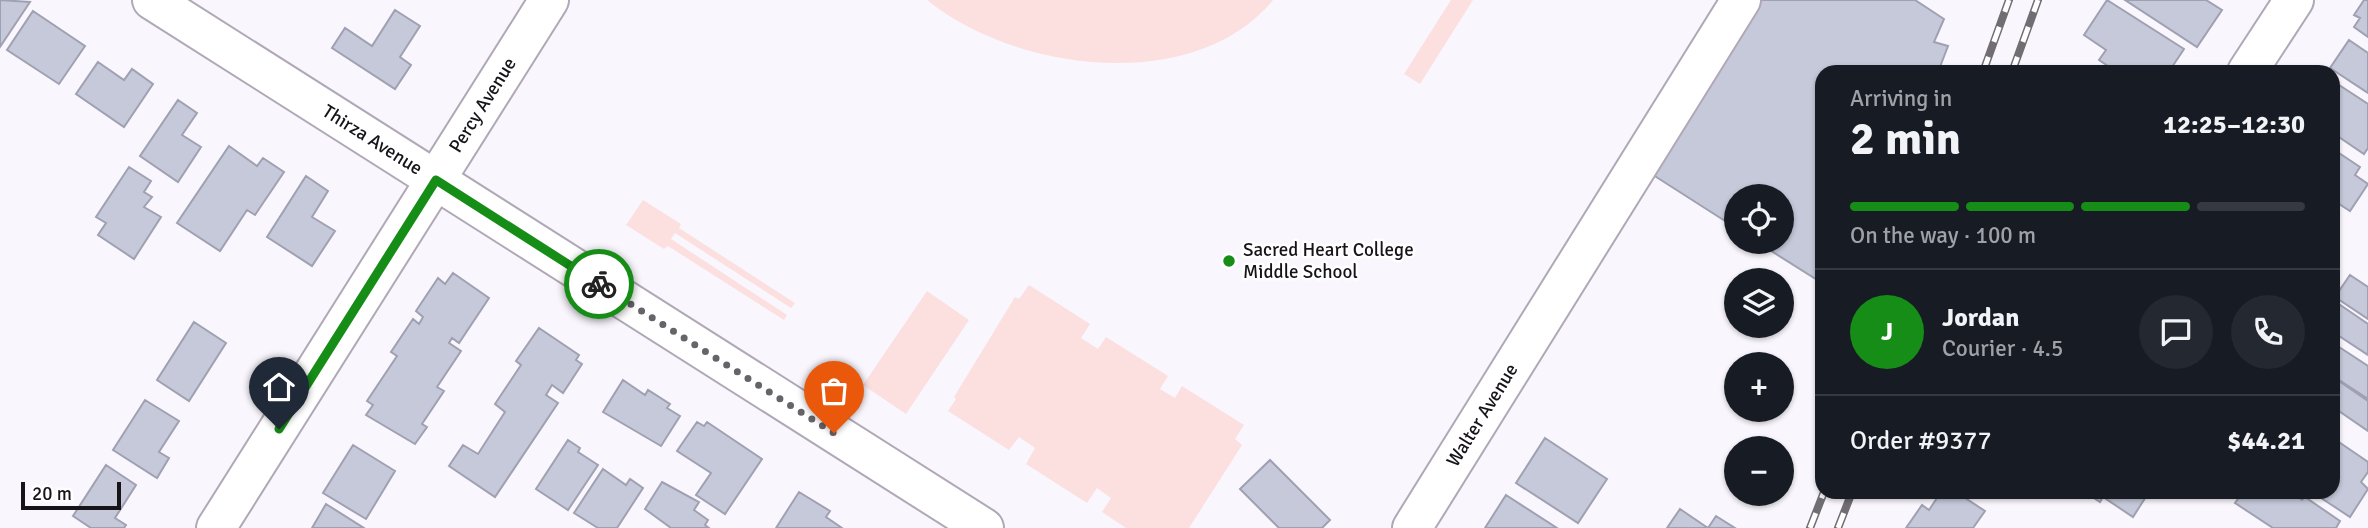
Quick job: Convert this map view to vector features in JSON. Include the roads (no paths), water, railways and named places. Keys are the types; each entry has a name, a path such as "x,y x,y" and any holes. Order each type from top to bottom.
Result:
{"street":[{"name":"Thirza Avenue","path":"152,0 984,528"},
{"name":"Percy Avenue","path":"216,528 549,0"},
{"name":"Walter Avenue","path":"1412,528 1741,0"},
{"path":"2252,65 2294,0"}],"railway":[{"path":"1986,65 2009,0"},
{"path":"2015,65 2038,0"},
{"path":"1810,528 1821,499"},
{"path":"1838,528 1849,499"}],"place":[{"name":"Sacred Heart College Middle School","path":"1229,261"}]}
